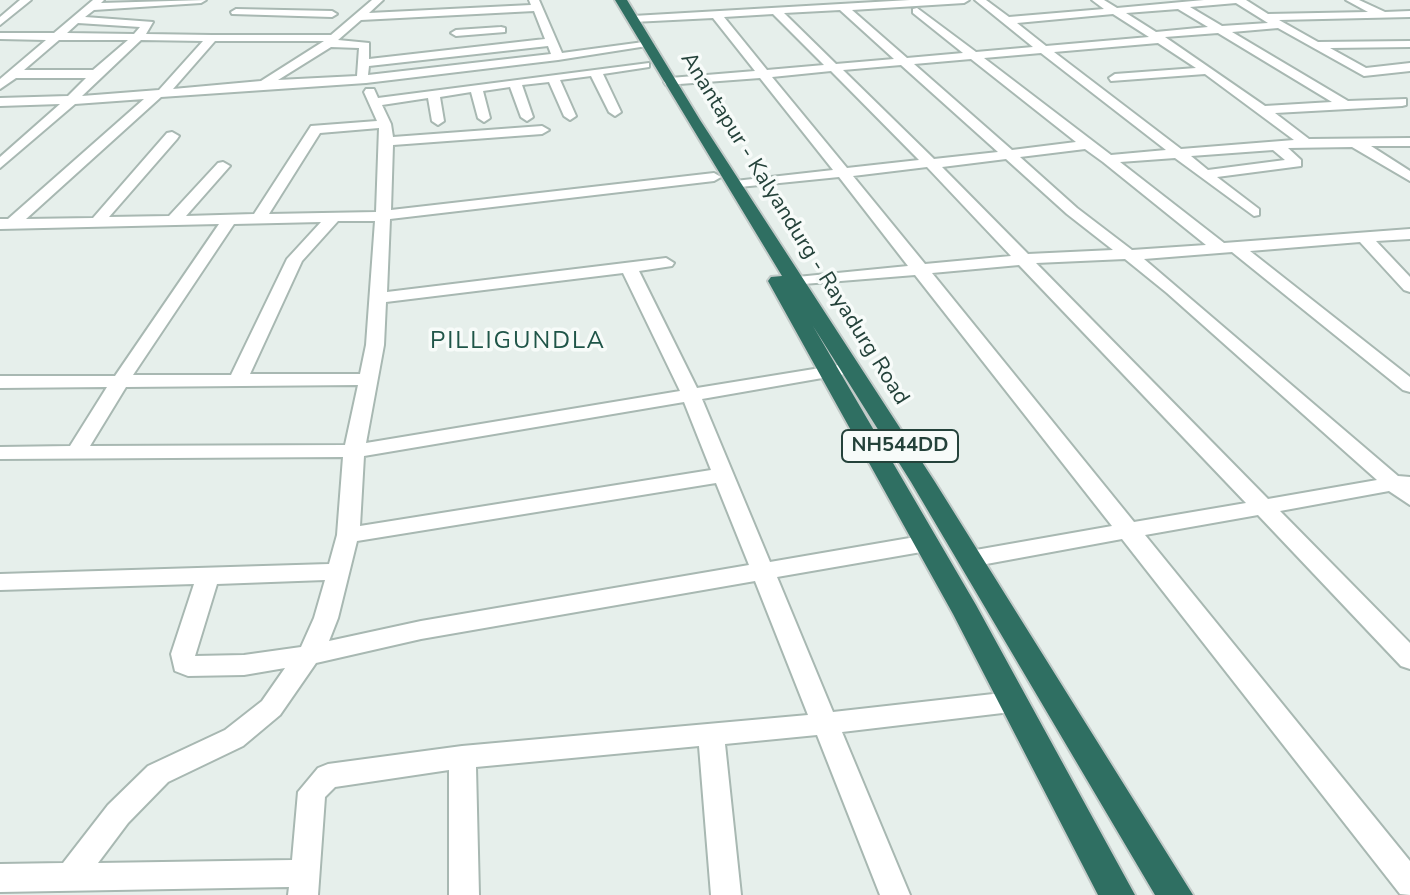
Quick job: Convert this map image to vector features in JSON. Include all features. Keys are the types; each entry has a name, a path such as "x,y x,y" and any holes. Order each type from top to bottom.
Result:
{"highway":[{"name":"Anantapur - Kalyandurg - Rayadurg Road","path":"608,0 840,370 970,559 1175,895"},
{"name":"Anantapur - Kalyandurg - Rayadurg Road","path":"627,10 642,51 670,82 724,181 797,282 840,370 859,429 927,543 1117,895"}],"street":[{"path":"0,22 26,0"},
{"path":"0,85 95,3 201,0"},
{"path":"6,224 160,94 247,0"},
{"path":"263,84 331,41 378,0"},
{"path":"627,10 716,14 777,12 810,5 844,8 964,0"},
{"path":"980,0 1254,212"},
{"path":"1097,0 1208,70 1306,143"},
{"path":"1351,0 1410,22"},
{"path":"1006,21 1239,1 1376,81"},
{"path":"358,17 495,10 536,4 558,57"},
{"path":"1181,5 1345,105"},
{"path":"844,8 1072,211 1130,254 1405,488"},
{"path":"495,10 507,47"},
{"path":"917,11 1088,145 1410,386"},
{"path":"236,12 332,14"},
{"path":"777,12 1026,259 1410,659"},
{"path":"716,14 1410,884"},
{"path":"1266,17 1410,14"},
{"path":"0,164 149,24 76,20"},
{"path":"670,82 1281,25"},
{"path":"462,53 456,30 501,30"},
{"path":"0,36 212,38 331,41 365,45 364,79 385,124 387,141 378,298 368,379 354,451 348,535 335,572 326,618 308,655 271,708 254,725 234,738 180,761 143,787 70,877"},
{"path":"364,63 420,54 462,53 552,42"},
{"path":"1317,45 1410,44"},
{"path":"0,102 71,100 364,79 558,57 642,51"},
{"path":"374,102 596,73 642,51"},
{"path":"420,54 422,72"},
{"path":"1364,72 1410,67"},
{"path":"1115,78 1208,70"},
{"path":"596,73 615,112"},
{"path":"12,74 96,74"},
{"path":"554,79 570,116"},
{"path":"515,84 527,117"},
{"path":"476,89 484,118"},
{"path":"1388,90 1406,106"},
{"path":"434,95 438,121"},
{"path":"1262,110 1345,105 1406,106"},
{"path":"258,220 316,129 385,124"},
{"path":"387,141 542,130"},
{"path":"96,223 172,136"},
{"path":"1108,159 1306,143 1410,142"},
{"path":"1356,143 1410,177"},
{"path":"6,224 383,216 1010,156 1088,145"},
{"path":"1206,174 1296,163 1276,145"},
{"path":"172,222 223,166"},
{"path":"238,380 295,259 334,217"},
{"path":"76,453 120,381 229,220"},
{"path":"797,282 1026,259 1410,234"},
{"path":"1364,237 1410,287"},
{"path":"378,298 666,263"},
{"path":"629,268 691,395 895,895"},
{"path":"0,453 354,451 840,370"},
{"path":"0,382 368,379"},
{"path":"348,535 723,475"},
{"path":"970,559 1405,488"},
{"path":"208,576 183,654 184,664 216,667 308,655 433,628 927,543"},
{"path":"0,582 335,572"},
{"path":"0,878 304,884 312,792 320,781 337,774 462,757 823,724 1011,702"},
{"path":"711,735 726,895"},
{"path":"462,757 464,895"}],"district":[{"name":"PILLIGUNDLA","path":"518,342"}]}
